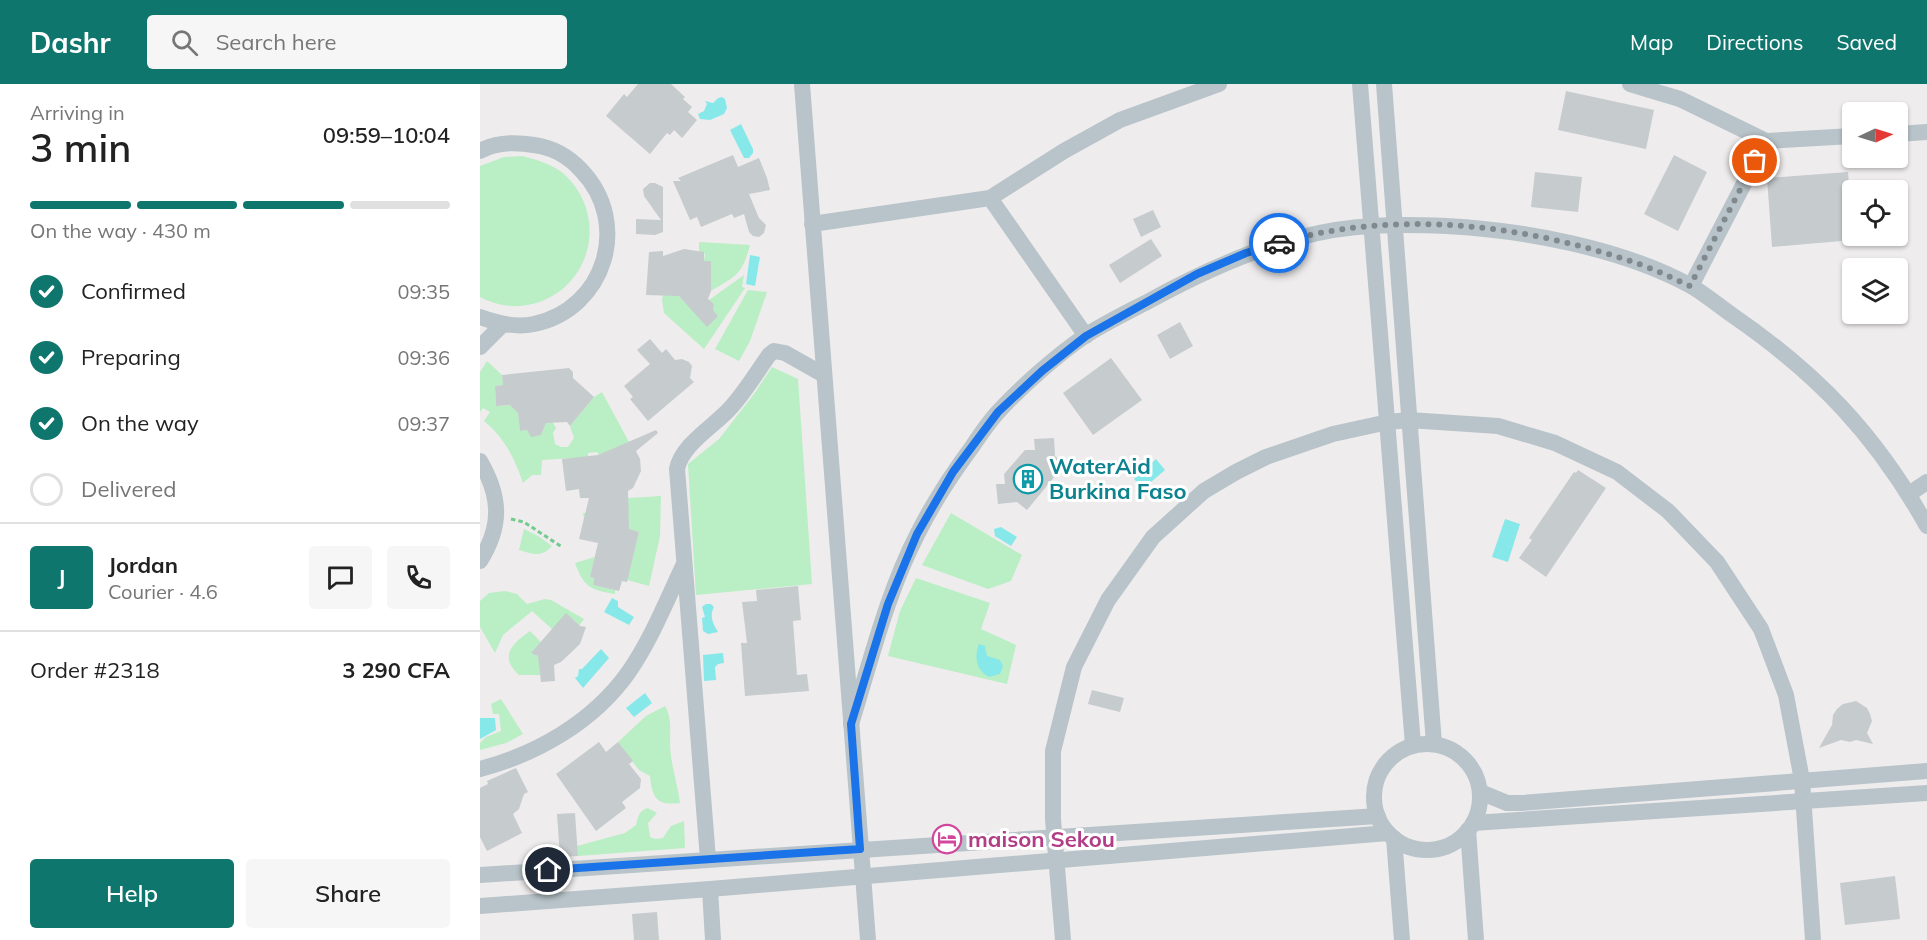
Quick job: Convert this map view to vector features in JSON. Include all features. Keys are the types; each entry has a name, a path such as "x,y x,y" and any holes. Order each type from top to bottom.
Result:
{"street":[{"path":"802,84 868,940"},
{"path":"812,224 990,198 1064,151 1120,120 1219,84"},
{"path":"1360,84 1413,745"},
{"path":"1384,84 1434,744"},
{"path":"1630,84 1680,99 1766,141 1842,137"},
{"path":"1908,133 1927,132"},
{"path":"1690,286 1766,141"},
{"path":"480,317 502,325 533,325 561,315 585,296 601,270 608,240 605,210 593,182 571,160 544,146 514,142 482,149"},
{"path":"990,198 1086,336"},
{"path":"851,724 888,604 917,534 953,472 998,412 1042,371 1086,336 1197,274 1246,253 1305,236 1372,225 1395,224 1492,228 1567,242 1637,263 1690,286 1769,340 1821,384 1874,442 1909,494 1927,526"},
{"path":"480,347 502,325"},
{"path":"708,859 677,469 685,452 732,406 774,351 785,353 824,375"},
{"path":"1063,940 1053,819 1053,752 1074,667 1108,600 1153,537 1204,491 1266,456 1333,434 1388,422 1410,420 1498,426 1555,442 1617,472 1668,512 1717,562 1761,628 1786,695 1802,780 1813,940"},
{"path":"480,461 493,487 497,516 491,543 480,561"},
{"path":"1909,494 1927,482"},
{"path":"480,769 507,762 560,736 600,704 628,674 684,566"},
{"path":"1434,744 1460,755 1470,765 1477,778 1480,792 1479,808 1471,827 1456,841 1441,848 1425,850 1408,847 1391,835 1378,816 1374,801 1375,787 1388,760 1400,751 1413,745 1434,744"},
{"path":"1480,792 1507,803 1522,803 1927,771"},
{"path":"1471,827 1927,793"},
{"path":"480,875 1378,816"},
{"path":"1471,827 1476,940"},
{"path":"480,906 1391,835"},
{"path":"1391,835 1402,940"},
{"path":"710,889 713,940"}],"path":[{"path":"497,516 524,522 562,547"}],"green space":[{"path":"522,156 549,165 564,174 578,191 587,211 590,231 587,251 579,270 566,286 549,298 528,305 509,306 480,297 480,166 504,157"},
{"path":"699,242 750,245 744,263 737,274 711,291 711,262 704,261 705,254 699,253"},
{"path":"744,275 742,287 745,288 704,349 664,313 662,300 664,286 684,302 718,316 711,308 714,304 709,300"},
{"path":"748,290 767,292 750,341 739,361 715,349"},
{"path":"487,361 502,375 503,385 495,386 496,406 513,405 518,411 520,431 527,430 531,436 541,435 546,423 553,423 556,428 553,433 555,444 568,447 574,438 570,426 594,397 602,392 629,442 599,455 597,452 588,453 588,457 542,460 541,475 532,475 523,483 508,449 484,421 490,412 483,408 480,412 480,372"},
{"path":"772,367 798,379 812,584 696,595 688,464 719,439"},
{"path":"661,496 660,536 649,586 627,580 639,532 584,519 583,513 606,512 628,498"},
{"path":"951,513 1022,555 1011,581 988,589 922,565"},
{"path":"524,529 552,546 540,554 519,550"},
{"path":"595,557 590,577 594,578 593,585 615,590 615,594 594,589 582,577 575,563"},
{"path":"916,578 990,603 981,629 1016,645 1007,684 888,656 900,611"},
{"path":"505,591 517,594 527,604 545,599 551,600 584,619 578,627 575,625 576,622 566,614 554,631 532,611 503,635 495,653 480,627 480,601 489,593"},
{"path":"530,631 545,646 536,647 534,650 535,655 540,656 540,675 519,675 509,662 510,650"},
{"path":"501,699 523,734 506,743 480,750 480,743 486,737 501,731 499,714 493,714 491,704"},
{"path":"665,706 670,724 670,750 680,803 672,804 657,799 652,790 650,776 639,770 618,742 646,716"},
{"path":"648,808 657,813 648,823 650,837 663,838 671,826 684,821 685,848 578,856 577,846 625,833 636,825 641,812"}],"water":[{"path":"722,97 725,99 727,108 724,114 710,120 700,119 698,114 704,111 707,104 705,101 713,103"},
{"path":"741,124 753,149 749,158 744,158 730,130"},
{"path":"750,255 760,257 755,286 746,284"},
{"path":"1156,459 1165,470 1143,489 1134,479"},
{"path":"1505,519 1520,524 1508,562 1492,557"},
{"path":"1001,527 1017,537 1011,546 995,536 994,529"},
{"path":"612,598 618,601 618,607 634,617 629,625 604,612"},
{"path":"706,604 714,607 712,617 718,632 708,634 703,631 702,618 705,617 702,607"},
{"path":"979,644 985,646 987,656 1000,660 1003,666 1000,674 989,677 981,671 977,658"},
{"path":"601,649 609,658 583,688 575,678 578,676 579,669 582,669"},
{"path":"723,653 724,663 715,667 716,680 704,681 703,655"},
{"path":"645,693 652,703 634,717 626,708"},
{"path":"480,718 495,718 496,730 480,739"}],"building":[{"path":"638,84 671,84 685,97 683,99 692,107 688,112 697,120 682,138 674,130 670,135 667,133 650,154 606,116 624,94 627,97"},
{"path":"1566,91 1654,110 1646,149 1558,130"},
{"path":"733,155 738,167 759,158 767,178 770,190 749,194 759,218 766,225 764,233 759,237 749,232 744,214 734,218 732,214 701,227 697,217 690,220 673,181 681,181 678,178"},
{"path":"1674,155 1707,172 1678,231 1644,214"},
{"path":"1535,172 1582,177 1578,212 1531,207"},
{"path":"1848,172 1849,180 1842,180 1842,241 1772,247 1767,178"},
{"path":"650,183 663,187 663,232 655,235 636,234 636,219 661,220 644,196 643,189"},
{"path":"1153,210 1161,227 1141,237 1133,219"},
{"path":"1151,239 1162,256 1120,283 1109,265"},
{"path":"684,249 704,252 704,261 711,261 711,291 708,299 714,304 713,310 718,316 707,327 679,296 646,295 649,252 663,251 663,256"},
{"path":"1180,322 1193,346 1170,359 1157,335"},
{"path":"650,339 662,353 666,349 675,360 682,359 689,362 692,366 690,378 694,382 648,421 630,399 633,397 624,386 650,364 637,350"},
{"path":"1111,358 1142,400 1093,435 1063,393"},
{"path":"569,368 573,372 573,378 594,397 570,426 567,422 546,423 541,435 531,437 527,430 520,431 518,413 510,405 496,406 495,386 503,385 502,375"},
{"path":"656,430 658,433 636,451 640,459 641,471 633,488 628,491 629,529 639,532 627,582 622,581 619,591 593,585 594,578 590,577 598,543 579,539 589,498 580,498 579,489 566,491 562,459 598,455"},
{"name":"WaterAid Burkina Faso","path":"1054,438 1055,456 1065,464 1027,510 1017,502 998,504 996,484 1005,484 1004,474 1025,450 1035,450 1034,439"},
{"path":"1578,470 1606,488 1546,577 1519,558 1532,540 1529,538 1574,472"},
{"path":"798,586 801,620 793,621 797,675 807,674 809,691 745,696 741,643 747,643 742,602 757,601 756,590"},
{"path":"566,613 580,626 586,627 580,644 561,662 554,665 555,681 541,682 538,656 531,653"},
{"path":"1092,690 1124,698 1120,712 1088,704"},
{"path":"1856,701 1867,708 1870,714 1872,721 1867,733 1873,744 1856,740 1850,742 1841,740 1819,748 1832,725 1833,715 1837,709 1843,704"},
{"path":"599,742 606,752 618,742 633,761 629,764 641,779 640,788 622,802 626,808 596,831 556,774"},
{"path":"516,768 528,792 524,794 519,809 513,814 522,833 487,851 480,837 480,788 488,784 487,781"},
{"path":"575,813 578,856 560,857 557,814"},
{"path":"1895,876 1900,919 1845,925 1840,883"},
{"path":"657,912 659,940 634,940 632,914"}],"way so far":[{"path":"1279,243 1305,236 1372,225 1492,228 1567,242 1637,263 1690,286 1755,161"}],"place":[{"name":"WaterAid Burkina Faso","path":"1028,479"},
{"name":"maison Sekou","path":"947,839"}],"route":[{"path":"548,870 860,849 851,724 888,604 917,534 953,472 998,412 1042,371 1086,336 1197,274 1246,253 1279,243"}]}
